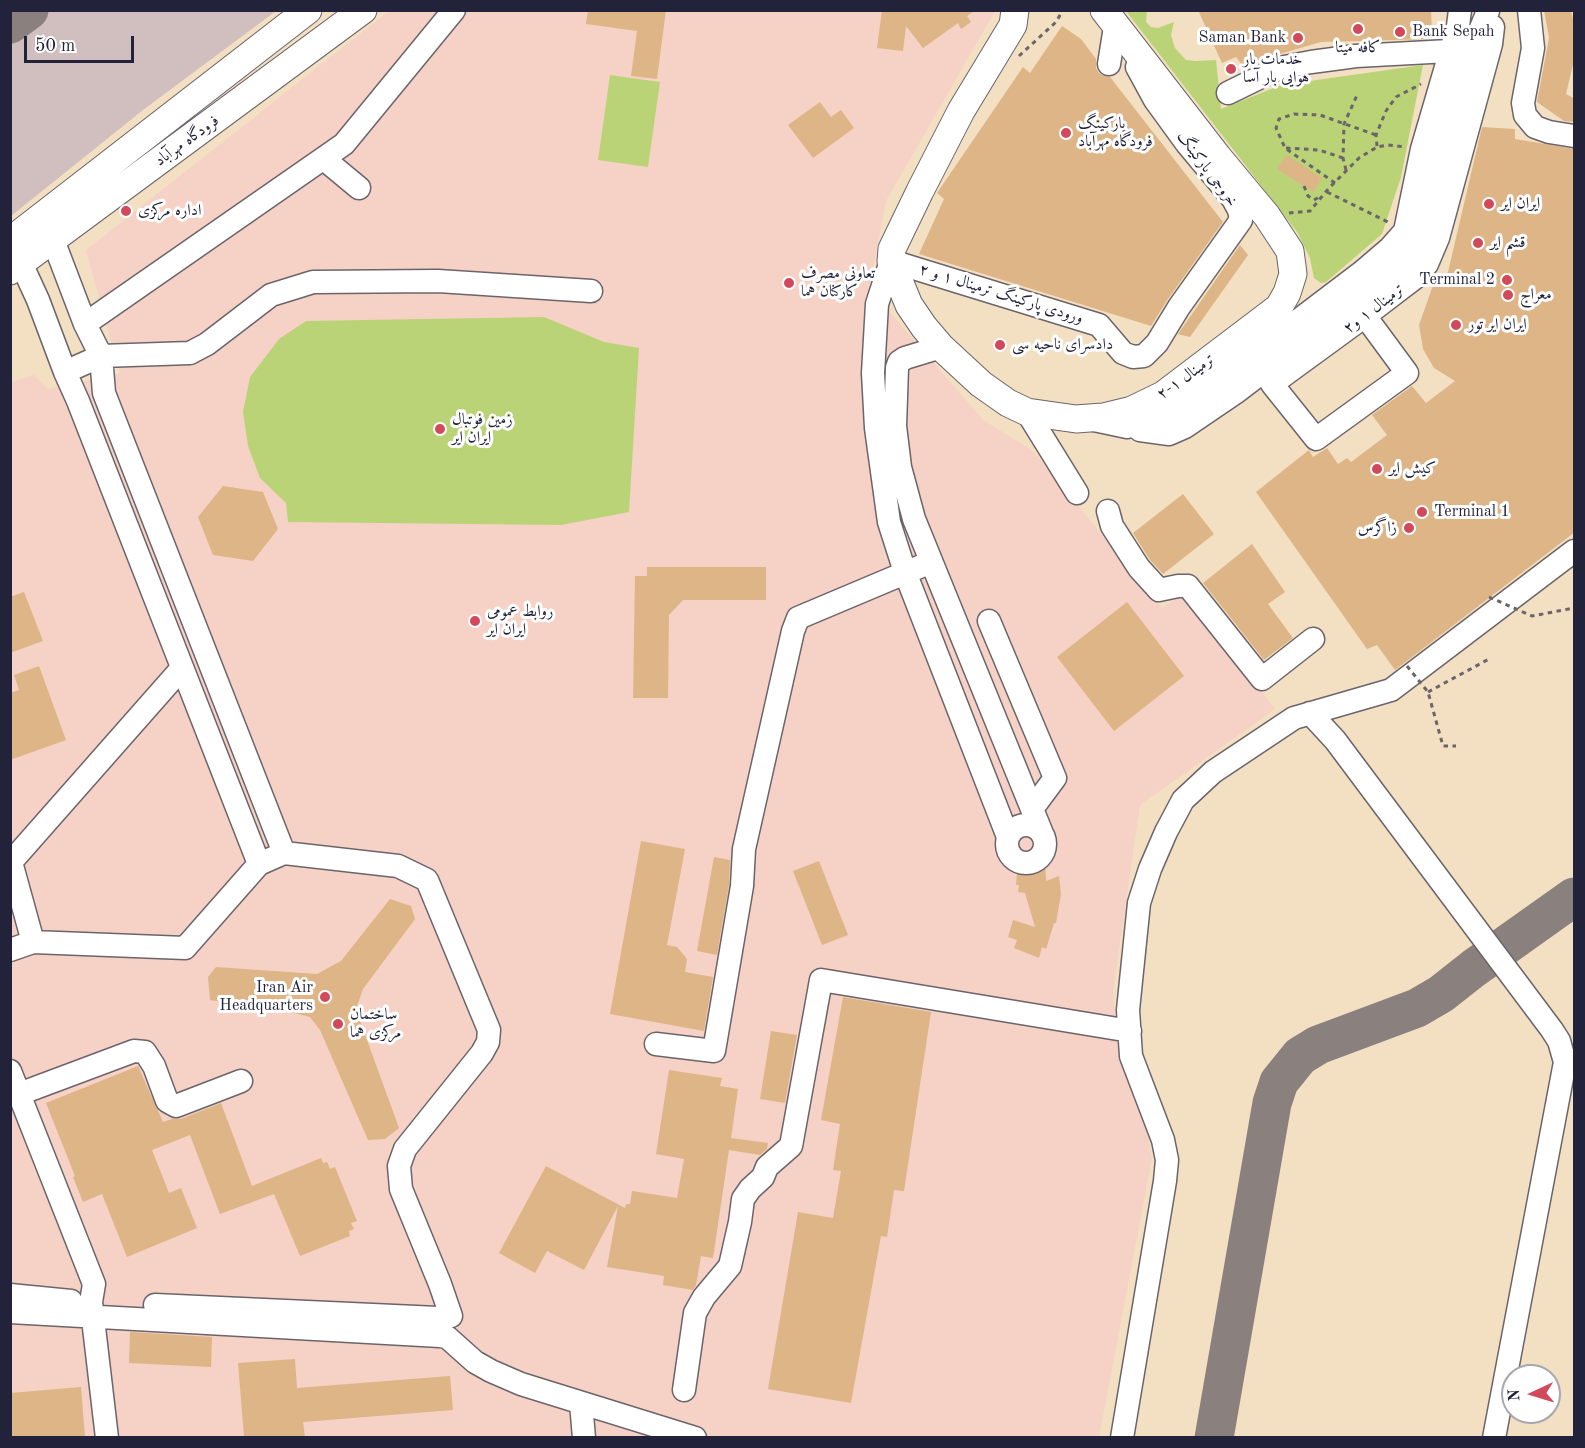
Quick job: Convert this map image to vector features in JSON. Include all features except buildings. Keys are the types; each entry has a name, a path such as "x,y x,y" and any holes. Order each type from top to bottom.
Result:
{"main road":[{"name":"فرودگاه مهرآباد","path":"14,260 308,10"},
{"name":"فرودگاه مهرآباد","path":"14,260 53,240 363,10"},
{"path":"891,261 892,249 920,191 961,111 1013,25 1015,10"},
{"name":"ترمینال ۱-۲","path":"891,261 909,304 941,347 981,384 1008,403 1027,412 1051,417 1086,418 1132,410 1163,395 1279,307 1287,293 1293,274 1290,251 1267,216 1109,19"}],"street":[{"path":"85,324 344,144 454,10"},
{"path":"1127,427 1162,420 1188,404 1362,272 1390,248 1405,231 1422,149 1458,26 1460,10"},
{"path":"1529,10 1533,48 1523,103 1525,115 1535,127 1549,132 1575,135"},
{"path":"1185,427 1254,379 1402,266 1414,253 1421,235 1461,77 1488,11"},
{"name":"ترمینال ۱ و۲","path":"1086,418 1169,434 1185,427 1218,420 1272,384 1416,277 1427,264 1438,238 1491,44 1493,28 1488,11"},
{"path":"1109,19 1109,64"},
{"name":"خروجی پارکینگ","path":"1109,19 1155,99 1233,199 1239,210 1240,220 1179,307"},
{"path":"1228,93 1279,68 1311,62 1356,56 1447,61"},
{"path":"324,159 360,188"},
{"path":"53,240 85,324 101,356 104,393 284,853"},
{"path":"14,260 38,300 64,372 82,411 259,864"},
{"path":"891,261 877,304 873,374 880,469 889,522 905,572 1008,837"},
{"name":"ورودی پارکینگ ترمینال ۱ و ۲","path":"891,261 1099,325 1123,353 1133,357 1144,356 1150,350 1179,307"},
{"path":"64,372 101,356 190,353 207,344 271,295 313,282 438,281 591,291"},
{"path":"1272,384 1316,439 1407,373 1365,316"},
{"path":"941,347 899,362 895,426 900,466 914,519 1043,836 1045,844 1039,857 1026,863 1012,858 1006,844 1012,831 1025,825 1039,830 1043,836"},
{"path":"1027,412 1077,493"},
{"path":"1108,511 1112,526 1139,568 1159,590 1188,586 1262,679 1313,639"},
{"path":"1122,1437 1167,1160 1163,1140 1131,1056 1128,1011 1139,903 1150,869 1183,800 1213,772 1294,718 1391,690 1575,551"},
{"path":"656,1044 714,1051 742,886 744,849 798,618 931,562"},
{"path":"989,621 1055,778 1032,808"},
{"path":"33,942 11,862 182,668"},
{"path":"1310,713 1335,740 1552,1030 1559,1041 1565,1062 1494,1437"},
{"path":"10,950 33,942 185,948 259,864 284,853 398,866 427,879 489,1030 488,1042 482,1053 405,1149 399,1166 401,1189 440,1284 446,1326"},
{"path":"684,1390 695,1313 704,1297 730,1266 744,1199 750,1189 763,1177 767,1167 791,1146 820,980 1130,1031"},
{"path":"19,1094 134,1051 145,1052 154,1066 167,1101 176,1106 241,1081"},
{"path":"10,1071 94,1284 92,1310 107,1437"},
{"path":"10,1296 92,1310"},
{"path":"10,1312 92,1310 446,1326 477,1354 491,1371 521,1384 695,1437"},
{"path":"581,1403 584,1437"}],"path":[{"path":"1377,147 1376,135 1386,111 1396,97 1447,61"},
{"path":"1346,170 1343,158 1344,124 1358,93"},
{"path":"1335,183 1284,148 1276,128 1279,119 1294,114 1320,115 1376,135"},
{"path":"1267,216 1310,211 1346,170 1359,158 1377,147 1388,145 1422,149"},
{"path":"1284,148 1319,150 1343,158"},
{"path":"1304,186 1308,196 1314,200 1327,192 1405,231"},
{"path":"1489,597 1532,616 1575,608"},
{"path":"1428,692 1489,658"},
{"path":"1407,666 1428,692 1443,746 1456,746"}],"shaded area":[{"path":"11,10 276,11 143,110 11,216"},
{"path":"389,11 995,11 886,201 869,288 983,420 1032,450 1162,608 1185,593 1275,709 1140,805 1113,991 1118,1049 1143,1110 1152,1158 1099,1437 11,1438 11,382 34,375 48,389 120,373 86,250"}],"green space":[{"path":"1126,11 1147,11 1146,22 1151,27 1158,28 1174,22 1171,35 1175,48 1186,60 1216,60 1221,109 1281,85 1423,65 1401,177 1382,234 1326,282 1321,283 1314,278 1310,258 1297,232"},
{"path":"610,75 660,82 648,167 598,160"},
{"name":"زمین فوتبال ایران ایر","path":"544,317 604,342 639,348 629,512 561,525 288,522 286,503 260,478 248,446 243,412 250,377 279,339 306,321"}],"taxiway":[{"path":"10,24 29,10"},
{"path":"1214,1438 1272,1103 1279,1082 1300,1056 1318,1045 1417,1008 1441,994 1574,897"}],"place":[{"name":"کافه میتا","path":"1358,29"},
{"name":"Bank Sepah","path":"1400,32"},
{"name":"Saman Bank","path":"1298,38"},
{"name":"خدمات بار هوایی بار آسا","path":"1231,69"},
{"name":"پارکینگ فرودگاه مهرآباد","path":"1066,133"},
{"name":"ایران ایر","path":"1489,204"},
{"name":"اداره مرکزی","path":"126,211"},
{"name":"قشم ایر","path":"1478,243"},
{"name":"Terminal 2","path":"1507,280"},
{"name":"تعاونی مصرف کارکنان هما","path":"789,283"},
{"name":"معراج","path":"1508,295"},
{"name":"ایران ایر تور","path":"1456,325"},
{"name":"دادسرای ناحیه سی","path":"1000,345"},
{"name":"زمین فوتبال ایران ایر","path":"440,429"},
{"name":"کیش ایر","path":"1377,469"},
{"name":"Terminal 1","path":"1422,512"},
{"name":"زاگرس","path":"1409,528"},
{"name":"روابط عمومی ایران ایر","path":"475,621"},
{"name":"Iran Air Headquarters","path":"325,997"},
{"name":"ساختمان مرکزی هما","path":"338,1024"}]}
